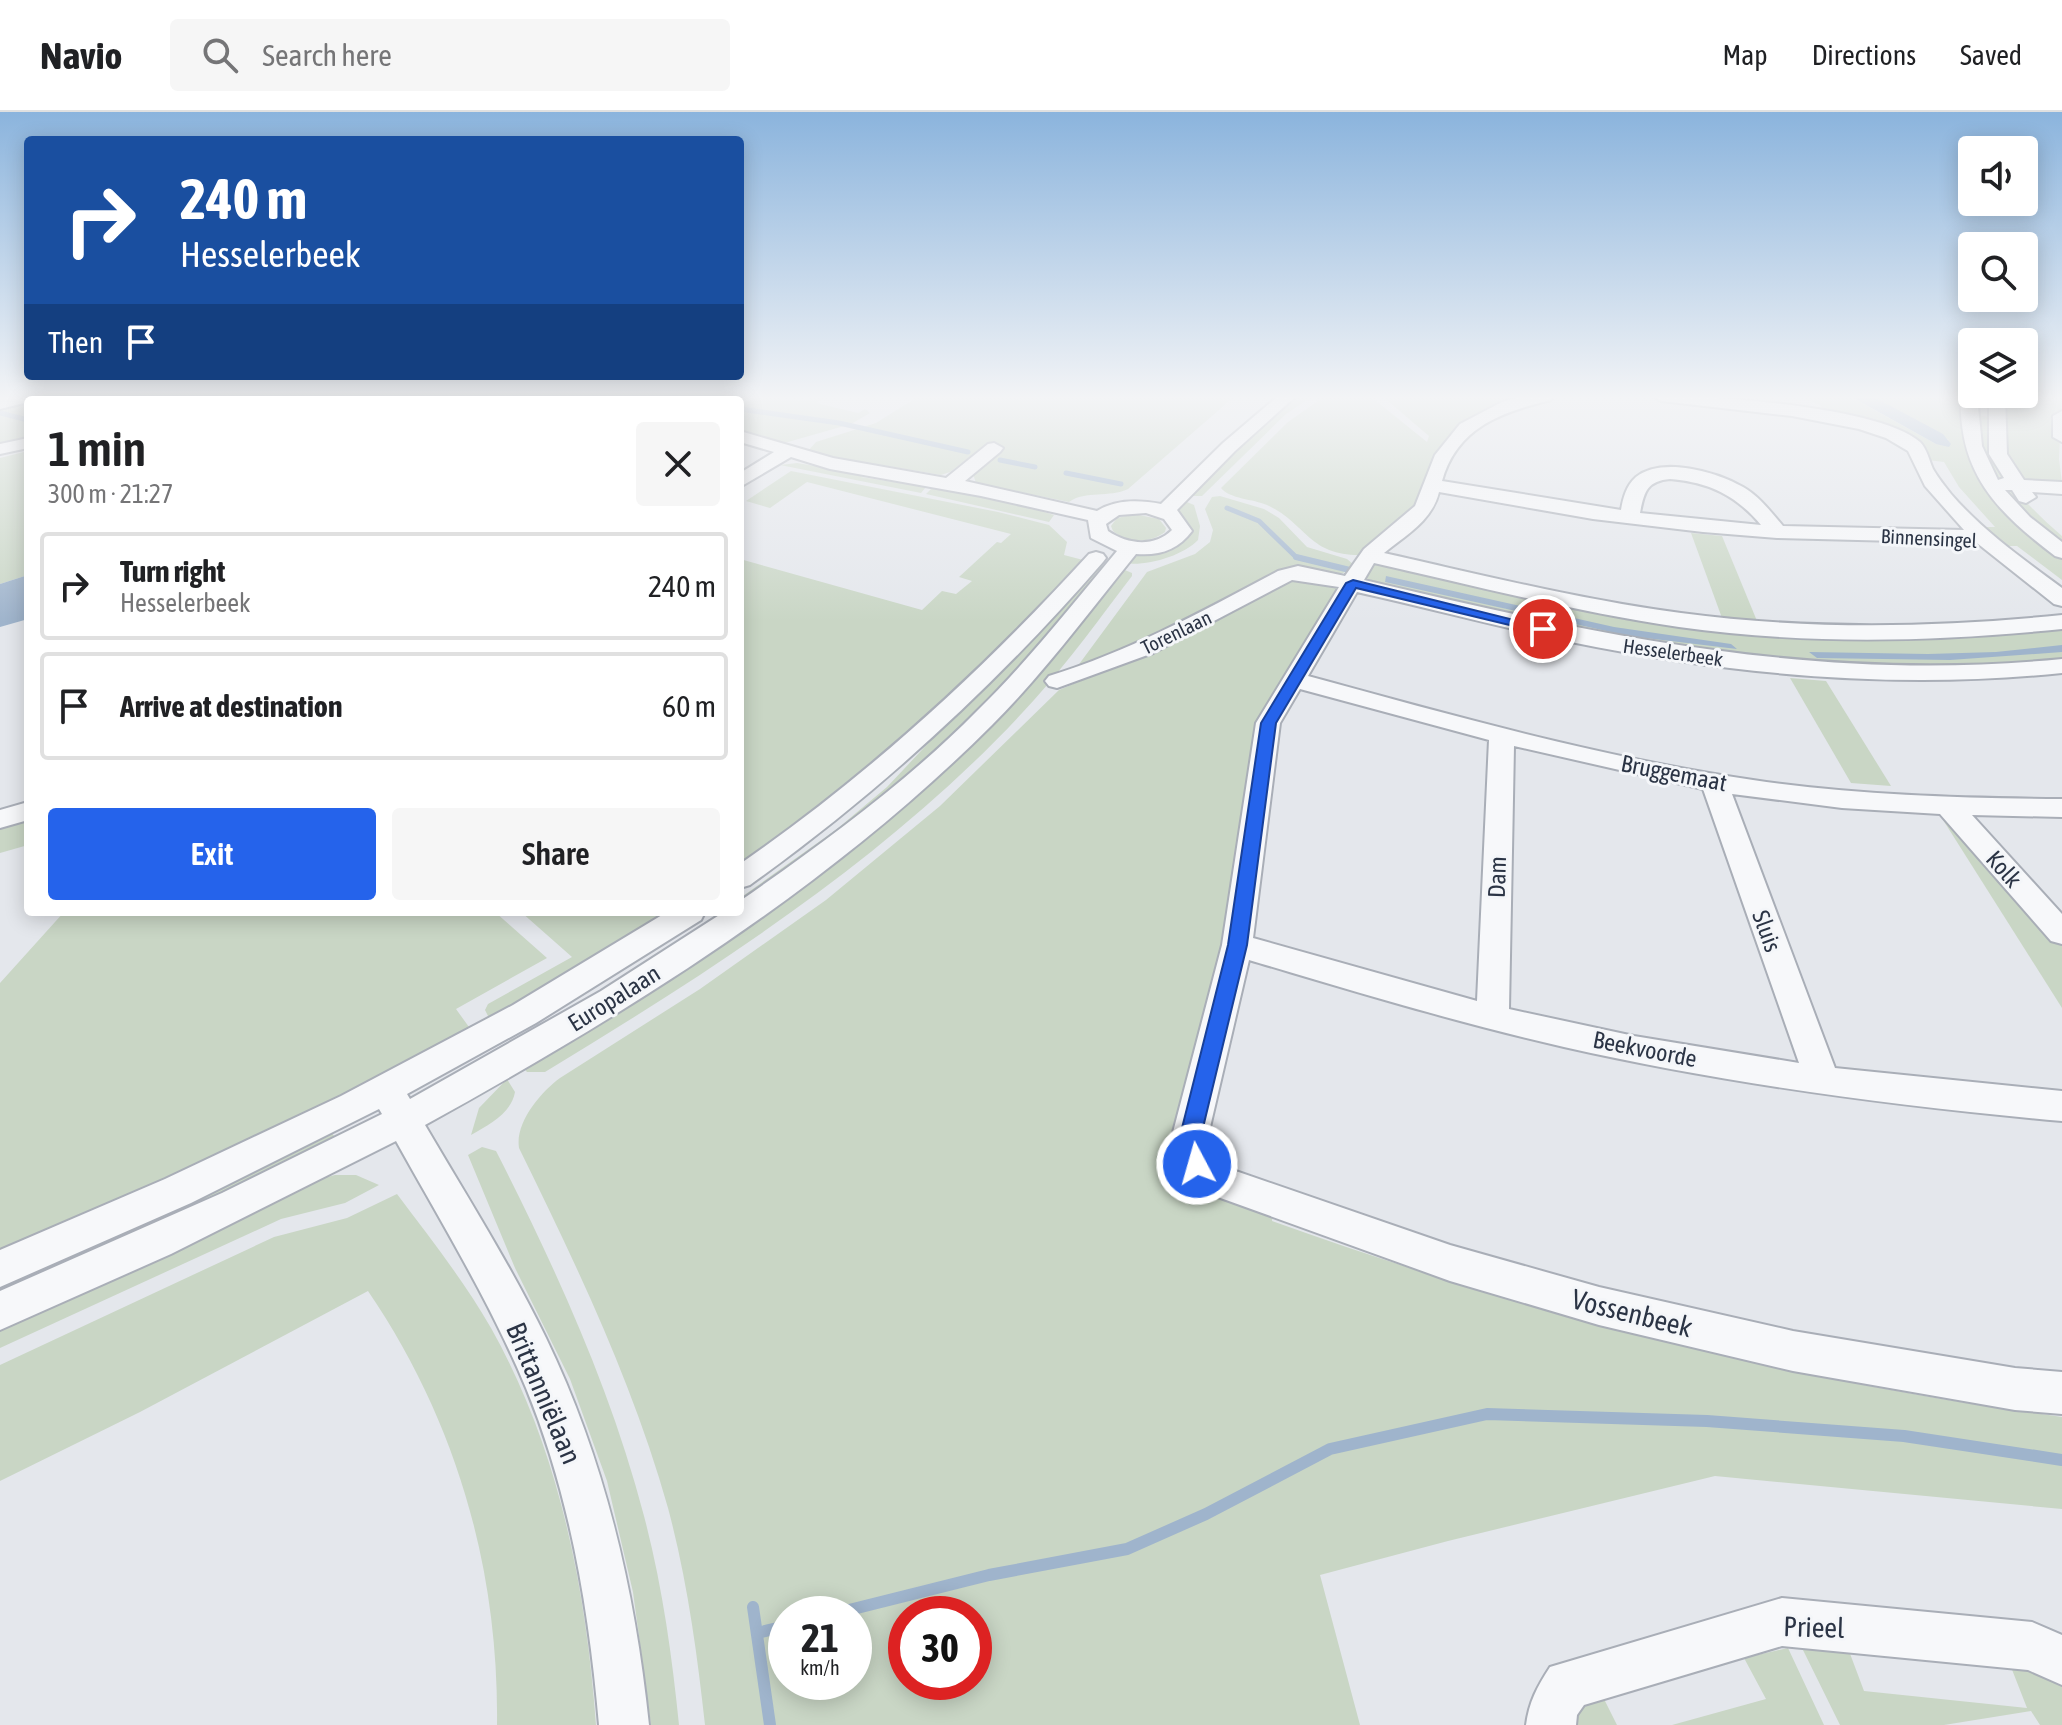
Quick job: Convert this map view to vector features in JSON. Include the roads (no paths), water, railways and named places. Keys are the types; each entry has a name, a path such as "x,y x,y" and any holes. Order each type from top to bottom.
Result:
{"street":[{"path":"873,471 950,484 1099,517 1115,509 1154,510 1181,525 1178,537 1161,546 1121,545 1096,529 1099,517"},
{"path":"950,484 966,471"},
{"path":"1154,510 1192,471"},
{"path":"1154,510 1201,471"},
{"path":"1237,945 1268,723 1376,547 1411,524 1427,503 1438,471"},
{"path":"1925,471 1944,497 1982,537"},
{"path":"1983,471 2021,518 2062,552"},
{"path":"2009,471 2017,485 2062,531"},
{"path":"1629,517 1638,486 1646,479 1663,474 1687,474 1735,490 1750,501 1777,532"},
{"path":"1989,482 2062,488"},
{"name":"Binnensingel","path":"1431,485 1629,517 1777,532 1982,537 2062,599"},
{"path":"744,875 840,805 948,714 1121,545"},
{"name":"Europalaan","path":"744,912 840,844 919,779 987,716 1034,665 1121,545"},
{"name":"Hesselerbeek","path":"1291,572 1363,567 1604,607 1742,626 1841,634 1943,634 2062,622"},
{"name":"Hesselerbeek","path":"1363,567 1570,635 1728,660 1887,673 2062,666"},
{"name":"Torenlaan","path":"1057,681 1082,674 1151,645 1291,572"},
{"name":"Bruggemaat","path":"1294,680 1502,736 1714,782 1882,801 2062,808"},
{"name":"Dam","path":"1493,1018 1502,736"},
{"name":"Sluis","path":"1714,782 1822,1080"},
{"name":"Kolk","path":"1946,804 2062,933"},
{"path":"0,819 24,812"},
{"name":"Europalaan","path":"0,1311 159,1240 394,1104 497,1029 683,916"},
{"name":"Europalaan","path":"0,1269 186,1186 518,1058 671,963 738,916"},
{"name":"Beekvoorde","path":"1237,945 1493,1018 1637,1049 1928,1096 2062,1106"},
{"name":"Vossenbeek","path":"1237,945 1189,1140 1197,1164 1215,1180 1450,1263 1599,1306 1793,1351 2015,1389 2062,1393"},
{"name":"Brittanniëlaan","path":"394,1104 532,1355 565,1433 602,1562 624,1725"},
{"name":"Prieel","path":"1551,1725 1553,1707 1568,1685 1782,1622 2032,1646 2062,1661"}],"water":[{"path":"24,576 24,620 0,627 0,584"},
{"path":"1386,576 1614,627 1731,644 1737,649 1629,636 1385,582"},
{"path":"2062,645 2062,652 1950,660 1817,658 1809,652 1928,654 1996,652"}],"waterway":[{"path":"1066,473 1121,484"},
{"path":"1227,508 1259,521 1296,557"},
{"path":"1296,557 1354,571"},
{"path":"1296,557 1304,559"},
{"path":"872,1604 989,1575 1127,1549 1206,1514 1330,1449 1487,1414 1707,1421 1904,1436 2062,1460"},
{"path":"753,1607 770,1725"},
{"path":"757,1633 768,1630"}]}
